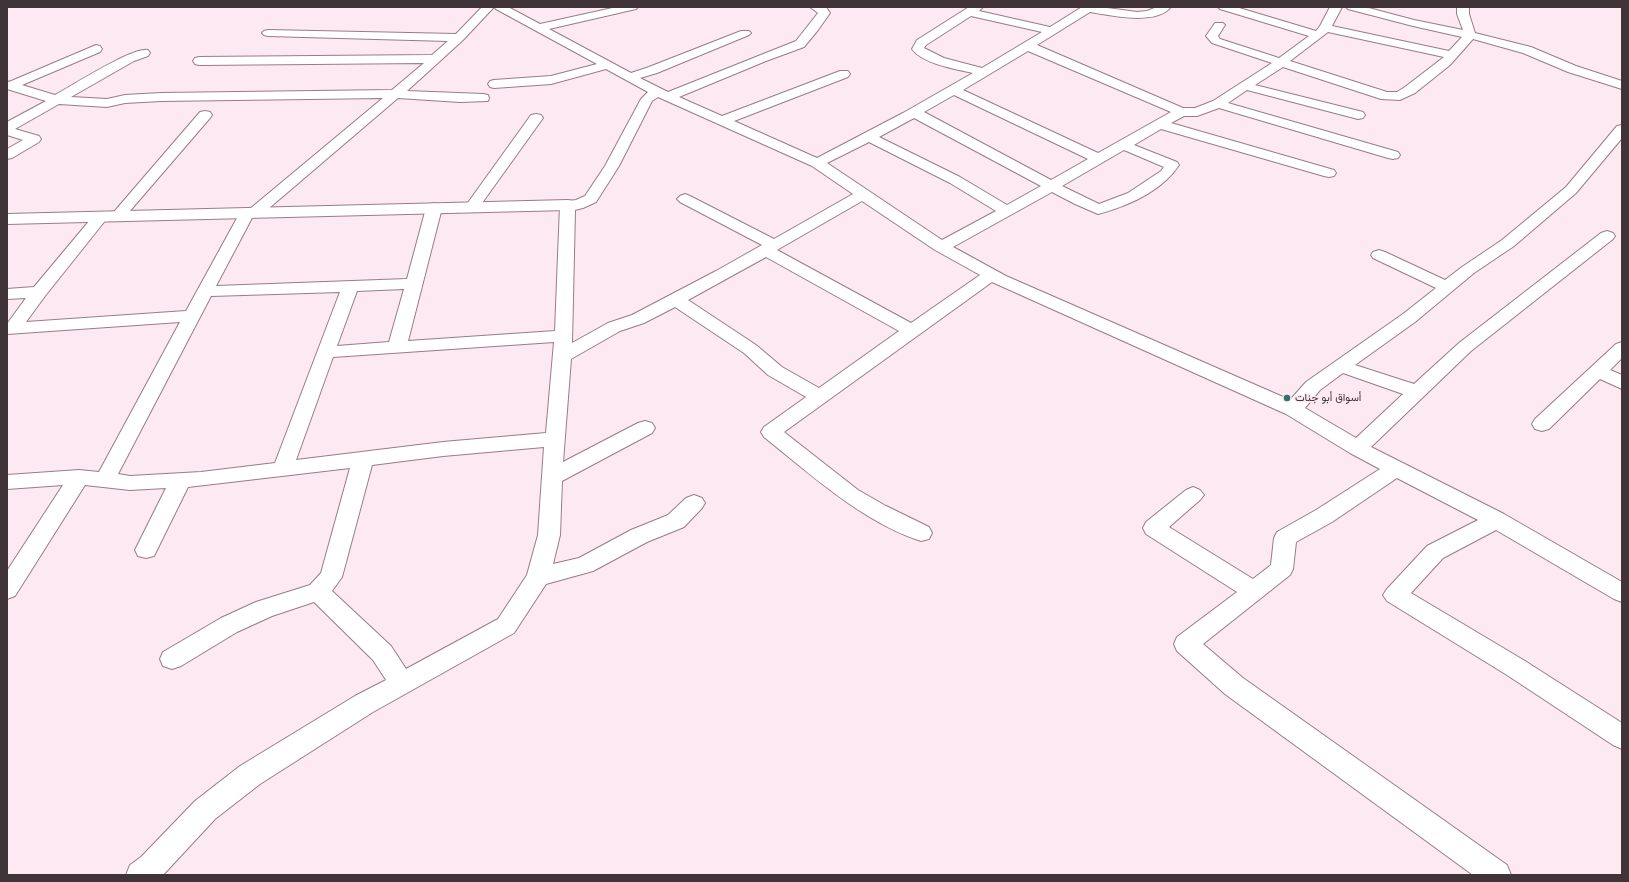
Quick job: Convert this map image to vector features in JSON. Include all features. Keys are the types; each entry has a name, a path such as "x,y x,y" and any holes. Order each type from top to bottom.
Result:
{"street":[{"path":"105,480 205,291 252,212 383,105 459,38 488,7"},
{"path":"500,7 663,94 724,120 817,163 941,247 991,275 1294,409 1357,448 1496,520 1622,593"},
{"path":"587,7 601,14"},
{"path":"539,28 632,7"},
{"path":"7,219 578,205 591,200 616,160 647,99 717,78 762,58 800,44 814,28 824,13 821,8 816,7"},
{"path":"817,163 869,137 953,90 1028,46 1088,7 1130,15 1149,13 1165,7"},
{"path":"1224,7 1322,31 1452,55"},
{"path":"1028,46 1181,112 1197,112 1218,104 1280,63 1322,31 1336,7"},
{"path":"1352,7 1527,50 1572,69 1613,77 1622,85"},
{"path":"1463,7 1463,14 1470,35"},
{"path":"983,72 923,54 918,49 921,43 973,10 1051,31"},
{"path":"1219,25 1212,36 1216,41 1280,63 1386,96 1400,96 1410,90 1446,62 1470,35"},
{"path":"268,33 459,38"},
{"path":"630,77 653,70 745,33"},
{"path":"8,85 96,49"},
{"path":"7,130 95,80 130,58 144,53"},
{"path":"199,61 434,59"},
{"path":"494,84 552,80 608,65"},
{"path":"47,69 95,80"},
{"path":"724,120 844,74"},
{"path":"8,85 58,100 107,103 125,99 161,97 394,94 483,98"},
{"path":"1245,86 1358,114"},
{"path":"953,90 1099,159"},
{"path":"1218,104 1393,155"},
{"path":"914,112 1080,201 1098,209 1133,196 1166,174 1172,165 1123,145"},
{"path":"941,247 1053,186 1181,112"},
{"path":"118,216 205,115"},
{"path":"472,207 536,118"},
{"path":"1159,124 1329,173"},
{"path":"1294,409 1313,386 1409,318 1447,287 1508,243 1571,190 1622,129"},
{"path":"7,130 34,139 7,155"},
{"path":"869,137 955,180 1007,211"},
{"path":"326,352 397,347 562,347 638,319 863,194"},
{"path":"685,199 770,247 910,330"},
{"path":"140,875 151,867 205,810 250,775 364,704 506,626 538,577 549,535 562,347 568,205"},
{"path":"397,347 434,208"},
{"path":"10,328 100,217"},
{"path":"1357,448 1465,347 1607,236"},
{"path":"1379,255 1447,287"},
{"path":"922,533 878,512 851,495 771,432 910,330 991,275"},
{"path":"205,291 414,284"},
{"path":"283,468 350,287"},
{"path":"7,294 39,292"},
{"path":"675,299 750,349 775,371 820,397"},
{"path":"10,328 192,316"},
{"path":"1542,424 1622,348"},
{"path":"1340,366 1417,392"},
{"path":"1598,371 1622,383"},
{"path":"553,476 645,428"},
{"path":"7,482 79,478 130,483 201,479 363,458 555,439"},
{"path":"172,659 229,625 264,609 318,591 331,577 363,458"},
{"path":"1396,468 1324,516 1284,538 1282,570 1186,644 1234,686 1497,875"},
{"path":"7,590 79,478"},
{"path":"146,550 180,480"},
{"path":"1193,495 1154,528 1254,591"},
{"path":"538,577 585,565 639,536 676,521 694,503"},
{"path":"1496,520 1435,552 1395,595 1516,668 1622,737"},
{"path":"318,591 382,654 402,684"}],"place":[{"name":"أسواق أبو جنات","path":"1287,398"}]}
